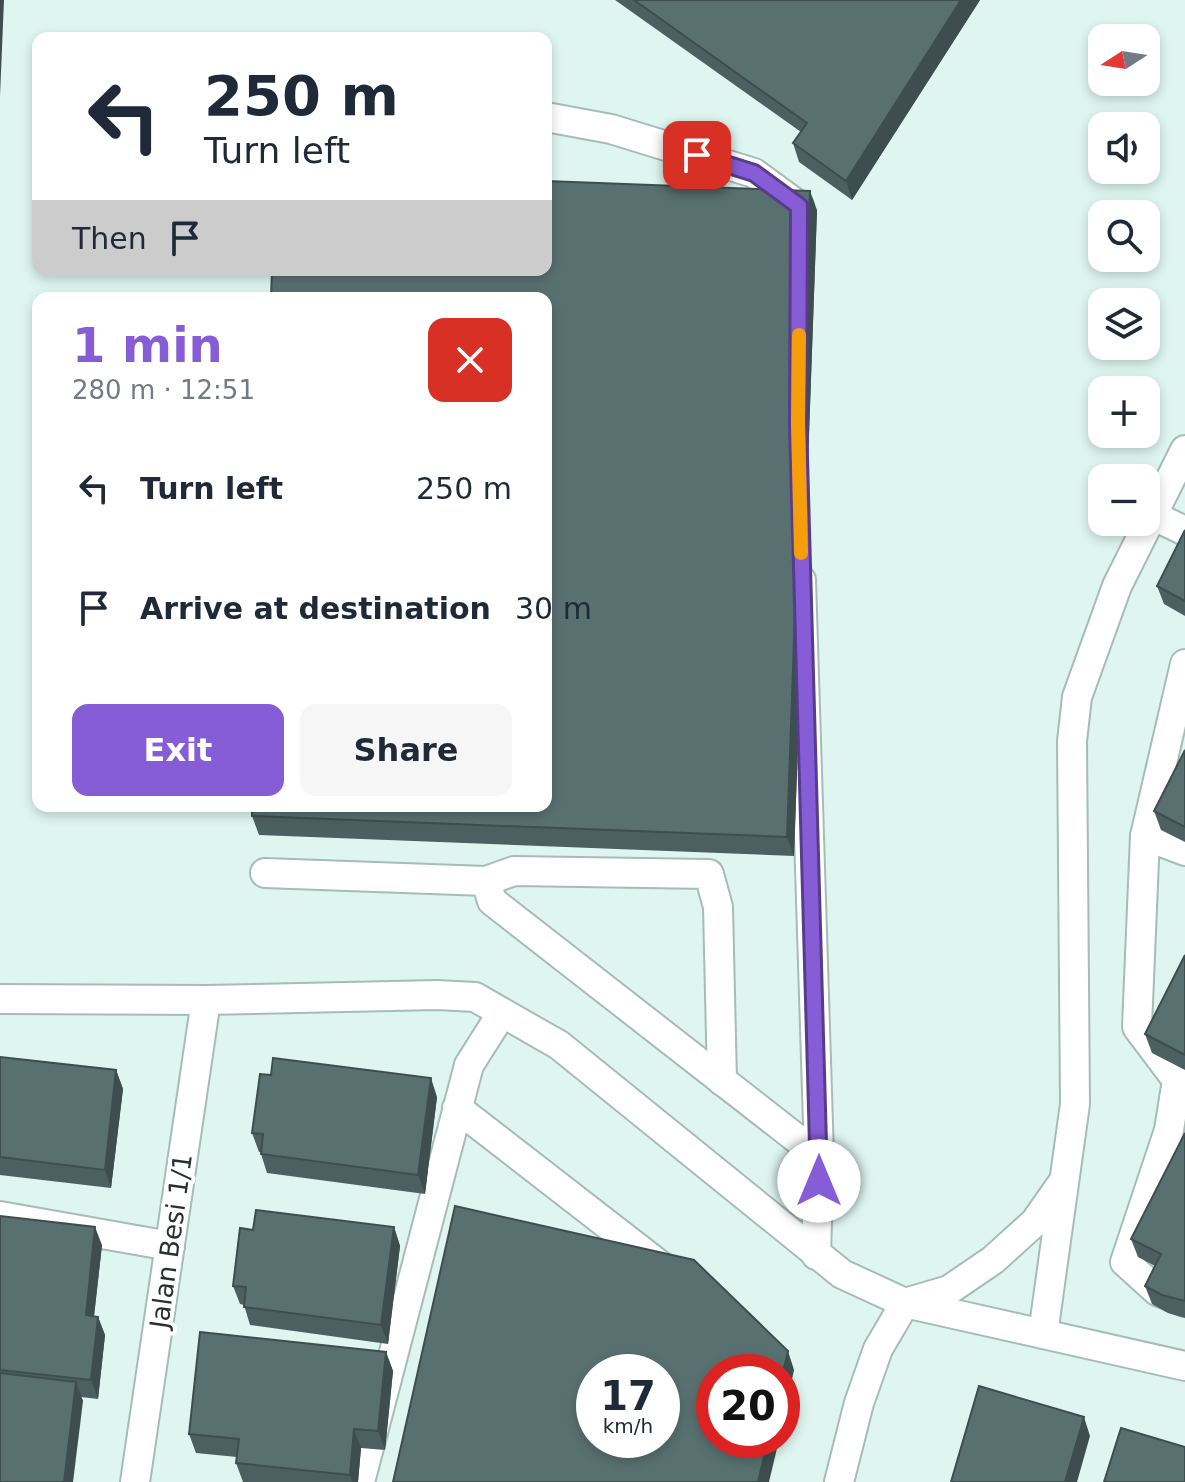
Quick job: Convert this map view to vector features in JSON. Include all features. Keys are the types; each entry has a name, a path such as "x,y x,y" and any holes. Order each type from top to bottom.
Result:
{"street":[{"path":"552,118 611,129 754,173 799,206 800,241"},
{"path":"1160,499 1185,450"},
{"path":"1160,519 1185,531"},
{"path":"1043,1334 1075,1104 1072,741 1077,697 1117,586 1142,536"},
{"path":"801,554 819,1156 816,1255"},
{"path":"1185,664 1145,836 1137,1027 1177,1080 1169,1130 1125,1262 1157,1291 1185,1302"},
{"path":"1145,836 1185,851"},
{"path":"265,873 486,881 514,871 709,874 718,907 722,1081"},
{"path":"486,881 492,901 819,1156"},
{"path":"0,999 475,997 559,1045 842,1274 905,1303 1185,1366"},
{"name":"Jalan Besi 1/1","path":"135,1482 206,1000"},
{"path":"360,1482 469,1065 502,1013"},
{"path":"1137,1027 1185,1052"},
{"path":"457,1108 690,1289"},
{"path":"839,1482 859,1403 878,1349 905,1303 949,1290 993,1260 1035,1222 1066,1178"},
{"path":"0,1216 170,1246"}],"building":[{"path":"634,0 961,0 846,181 793,143 807,123"},
{"path":"552,181 810,191 787,837 252,816 252,812 552,812 552,292 271,292 272,276 552,276"},
{"path":"1185,530 1185,601 1157,586"},
{"path":"1185,750 1185,827 1154,811"},
{"path":"1185,955 1185,1055 1145,1034"},
{"path":"0,1057 116,1070 105,1170 0,1157"},
{"path":"273,1058 431,1078 418,1175 261,1154 263,1134 252,1133 260,1074 271,1075"},
{"path":"1185,1133 1185,1301 1162,1295 1145,1286 1161,1254 1131,1239"},
{"path":"455,1206 694,1260 788,1351 787,1354 696,1354 696,1458 764,1458 758,1482 393,1482"},
{"path":"256,1210 394,1227 381,1325 244,1307 246,1287 233,1286 240,1228 253,1230"},
{"path":"0,1216 95,1227 86,1315 98,1317 91,1380 0,1370"},
{"path":"200,1332 386,1352 378,1431 354,1429 350,1475 236,1463 239,1439 189,1434"},
{"path":"0,1373 76,1382 64,1482 0,1482"},
{"path":"979,1386 1084,1417 1065,1482 951,1482"},
{"path":"1121,1428 1185,1447 1185,1482 1104,1482"}],"slow traffic":[{"path":"799,335 801,553"}],"route":[{"path":"697,155 754,173 799,206 798,422 819,1181"}]}
